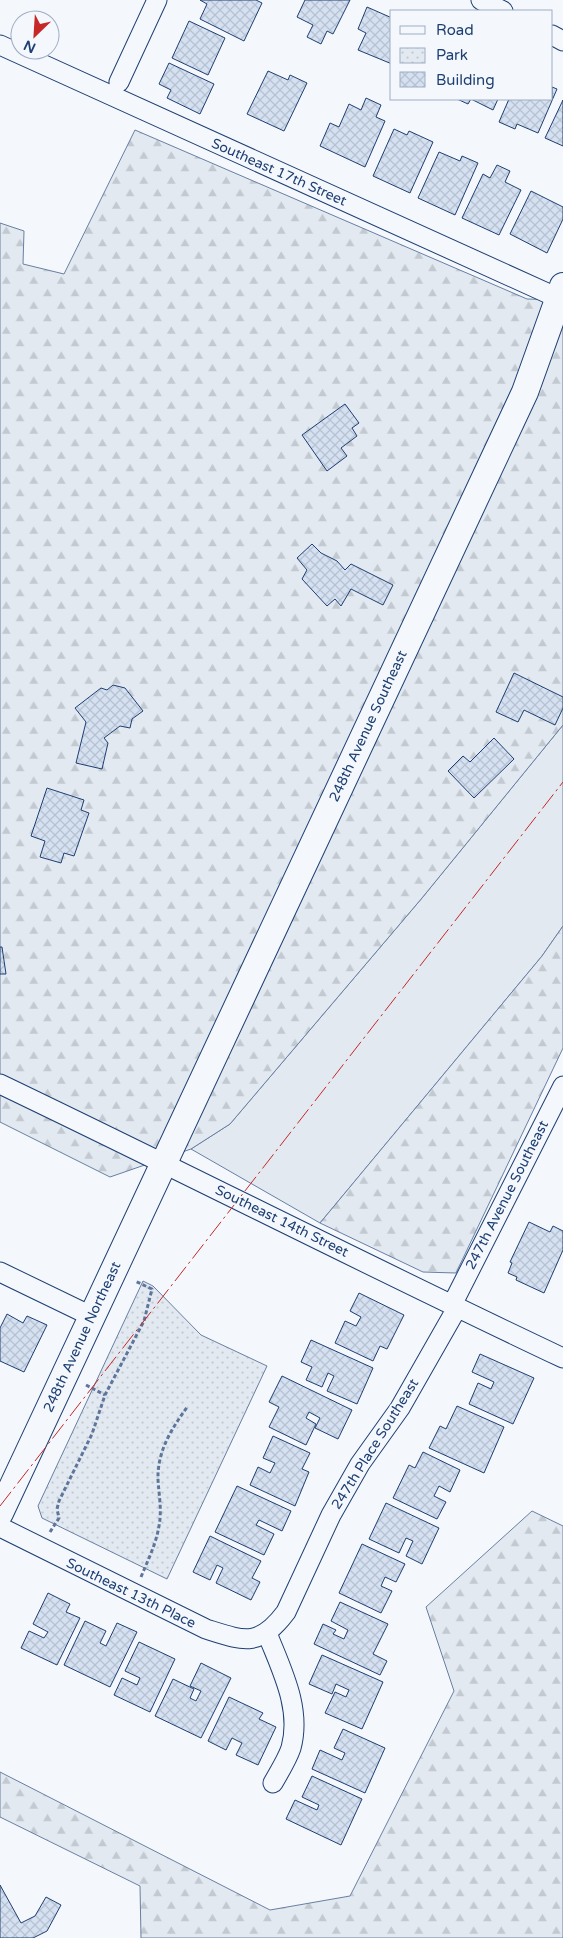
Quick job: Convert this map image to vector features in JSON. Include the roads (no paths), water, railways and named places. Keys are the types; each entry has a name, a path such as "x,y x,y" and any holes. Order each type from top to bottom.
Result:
{"street":[{"path":"119,82 157,0"},
{"path":"481,0 501,10"},
{"name":"Southeast 17th Street","path":"0,45 560,292"},
{"name":"248th Avenue Southeast","path":"163,1162 524,392 548,331 560,292"},
{"name":"Southeast 14th Street","path":"0,1084 563,1358"},
{"name":"247th Avenue Southeast","path":"454,1306 563,1086"},
{"name":"248th Avenue Northeast","path":"0,1513 163,1162"},
{"path":"0,1272 91,1316"},
{"name":"247th Place Southeast","path":"267,1633 286,1612 341,1498 360,1464 400,1408 454,1306"},
{"name":"Southeast 13th Place","path":"0,1528 206,1629 237,1639 254,1638 267,1633"},
{"path":"267,1633 291,1698 295,1728 290,1750 273,1782"}]}
